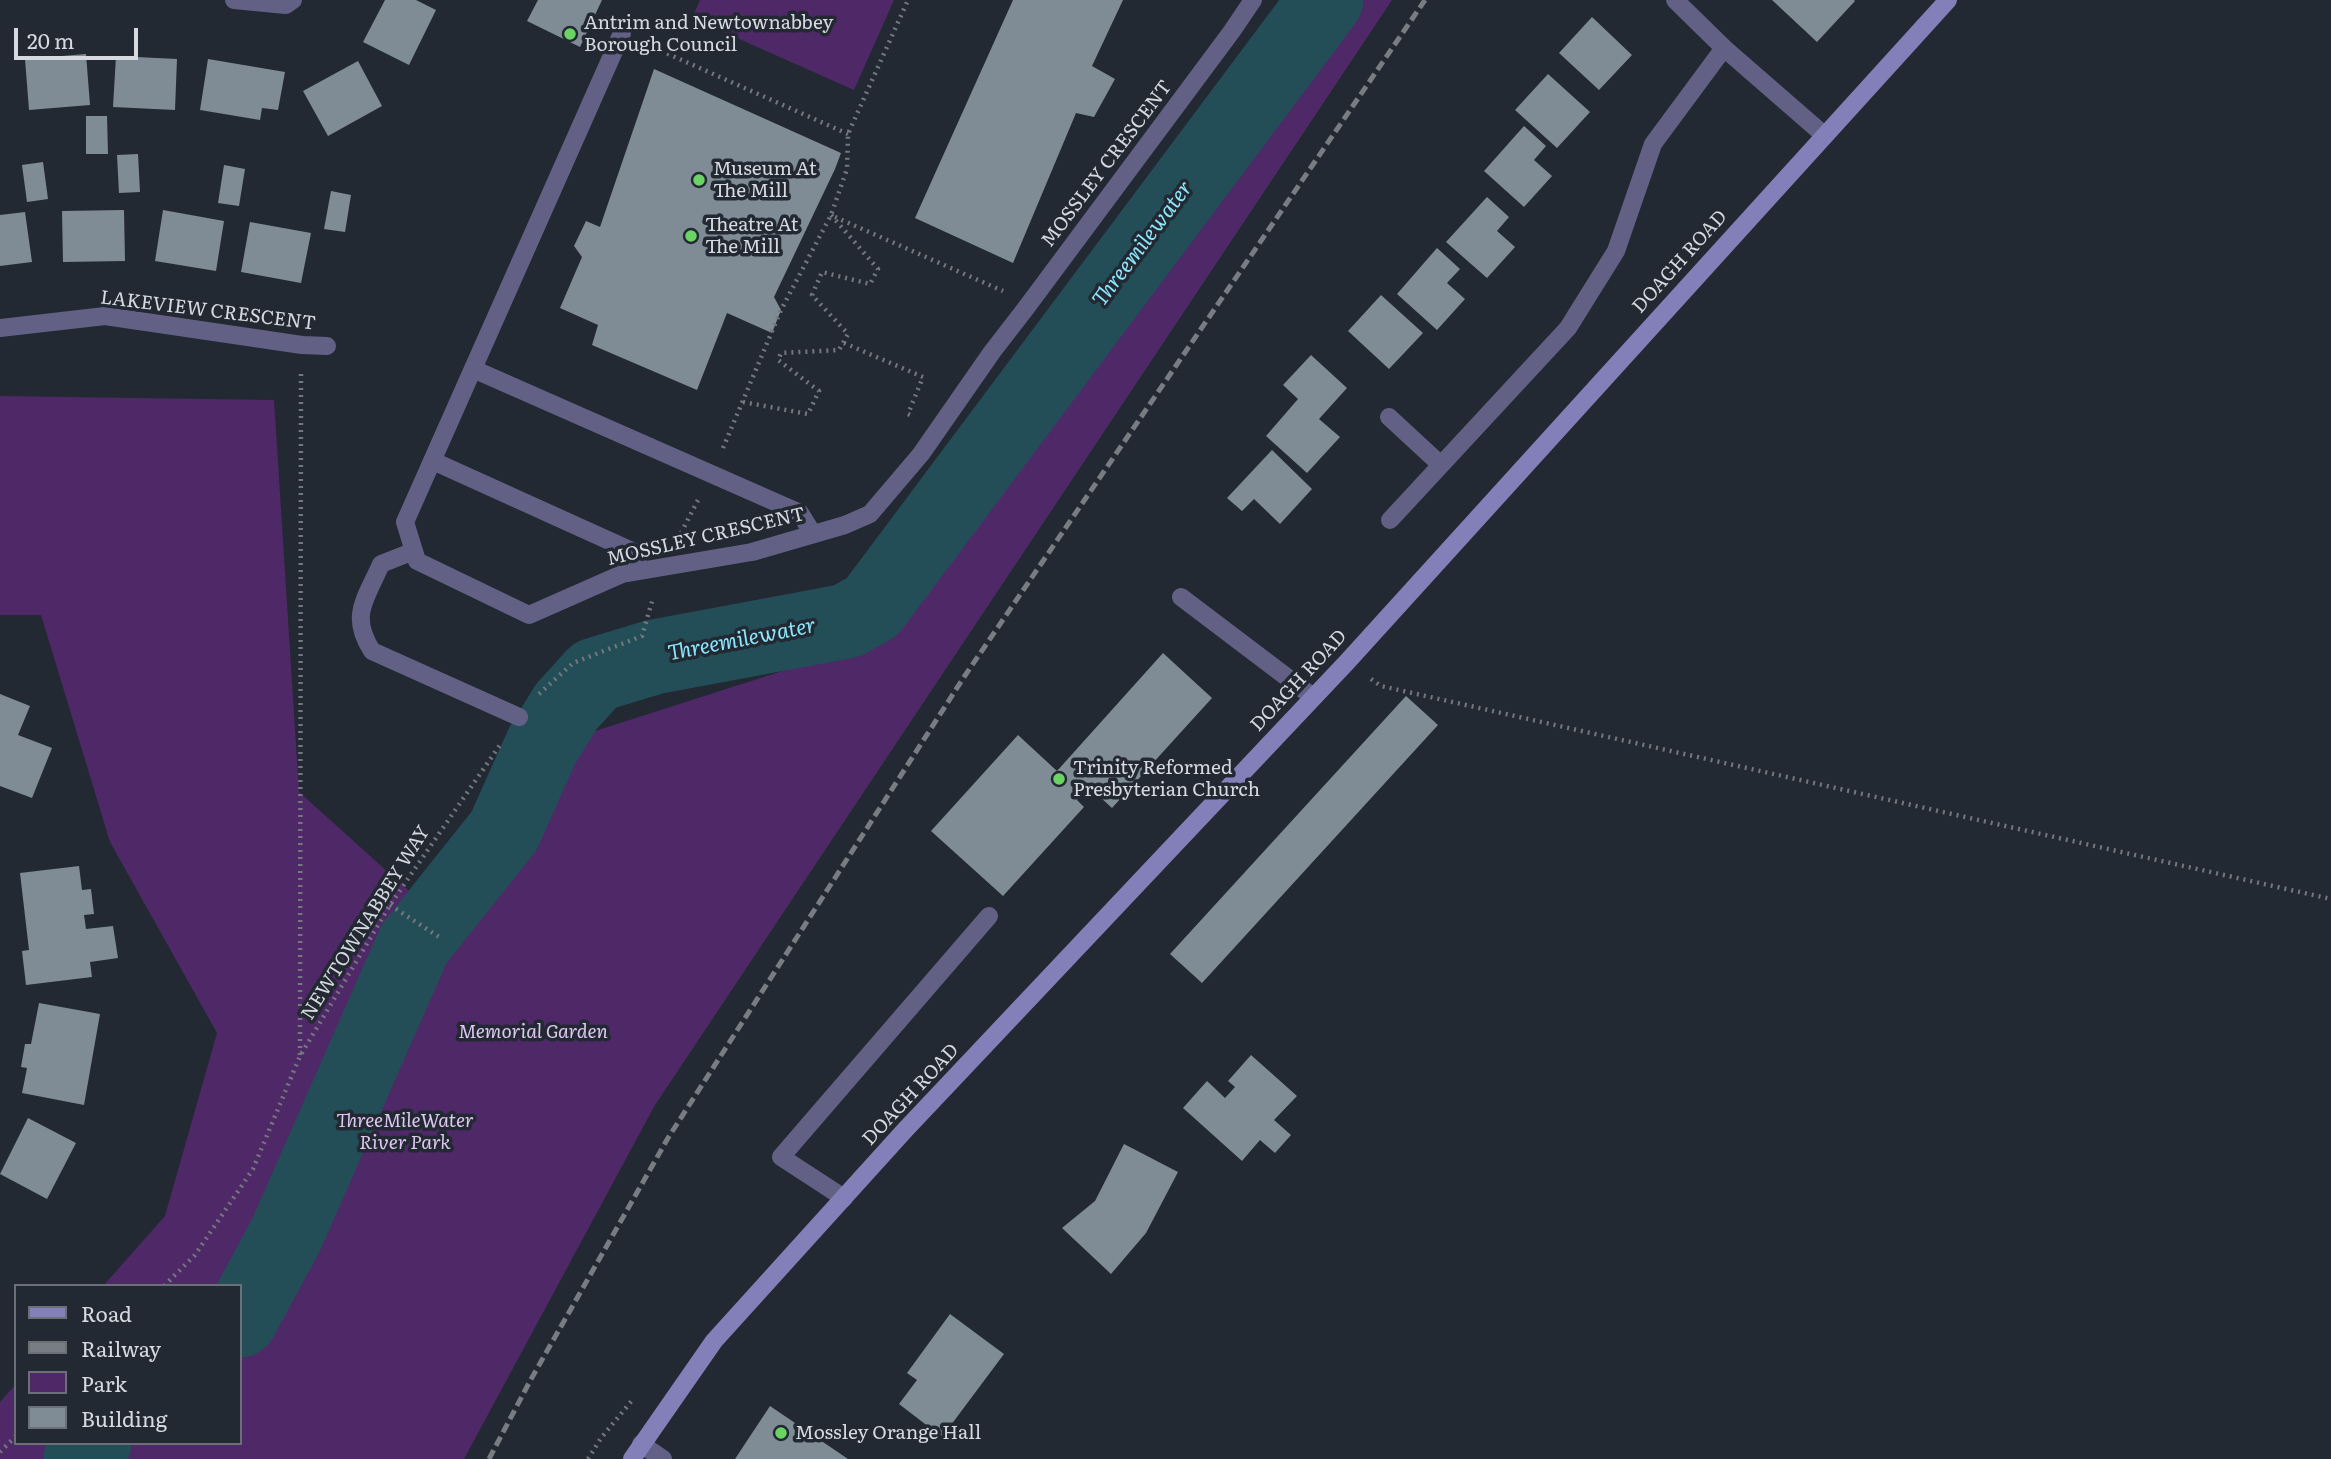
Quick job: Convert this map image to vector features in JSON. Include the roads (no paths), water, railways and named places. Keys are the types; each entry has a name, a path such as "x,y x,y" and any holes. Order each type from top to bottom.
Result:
{"main road":[{"name":"DOAGH ROAD","path":"637,1452 713,1341 1347,662 1948,0"}],"street":[{"path":"234,0 286,5 293,0"},
{"name":"MOSSLEY CRESCENT","path":"414,551 417,561 528,615 622,574 752,552 845,526 870,514 921,454 992,352 1253,0"},
{"path":"1675,0 1724,48 1824,135"},
{"path":"519,717 372,651 363,638 358,617 381,564 414,551 405,522 622,33"},
{"path":"1390,520 1568,328 1616,251 1653,144 1724,48"},
{"name":"LAKEVIEW CRESCENT","path":"0,328 105,317 302,345 327,346"},
{"path":"473,369 800,513 813,534"},
{"path":"1389,418 1441,465"},
{"path":"433,461 634,552 640,570"},
{"path":"1181,597 1313,697"},
{"path":"844,1198 781,1157 989,916"},
{"path":"637,1452 663,1459"}],"waterway":[{"name":"Threemilewater","path":"242,1316 286,1235 414,944 504,831 542,746 566,707 595,675 654,657 847,621 872,607 1326,0"},
{"name":"Threemilewater","path":"81,1459 92,1445"}],"railway":[{"path":"489,1459 530,1381 668,1138 964,677 1425,0"}],"place":[{"name":"Antrim and Newtownabbey Borough Council","path":"570,34"},
{"name":"Museum At The Mill","path":"699,180"},
{"name":"Theatre At The Mill","path":"691,236"},
{"name":"Trinity Reformed Presbyterian Church","path":"1059,779"},
{"name":"Mossley Orange Hall","path":"781,1433"}],"park label":[{"name":"Memorial Garden","path":"533,1032"},
{"name":"ThreeMileWater River Park","path":"405,1132"}]}
